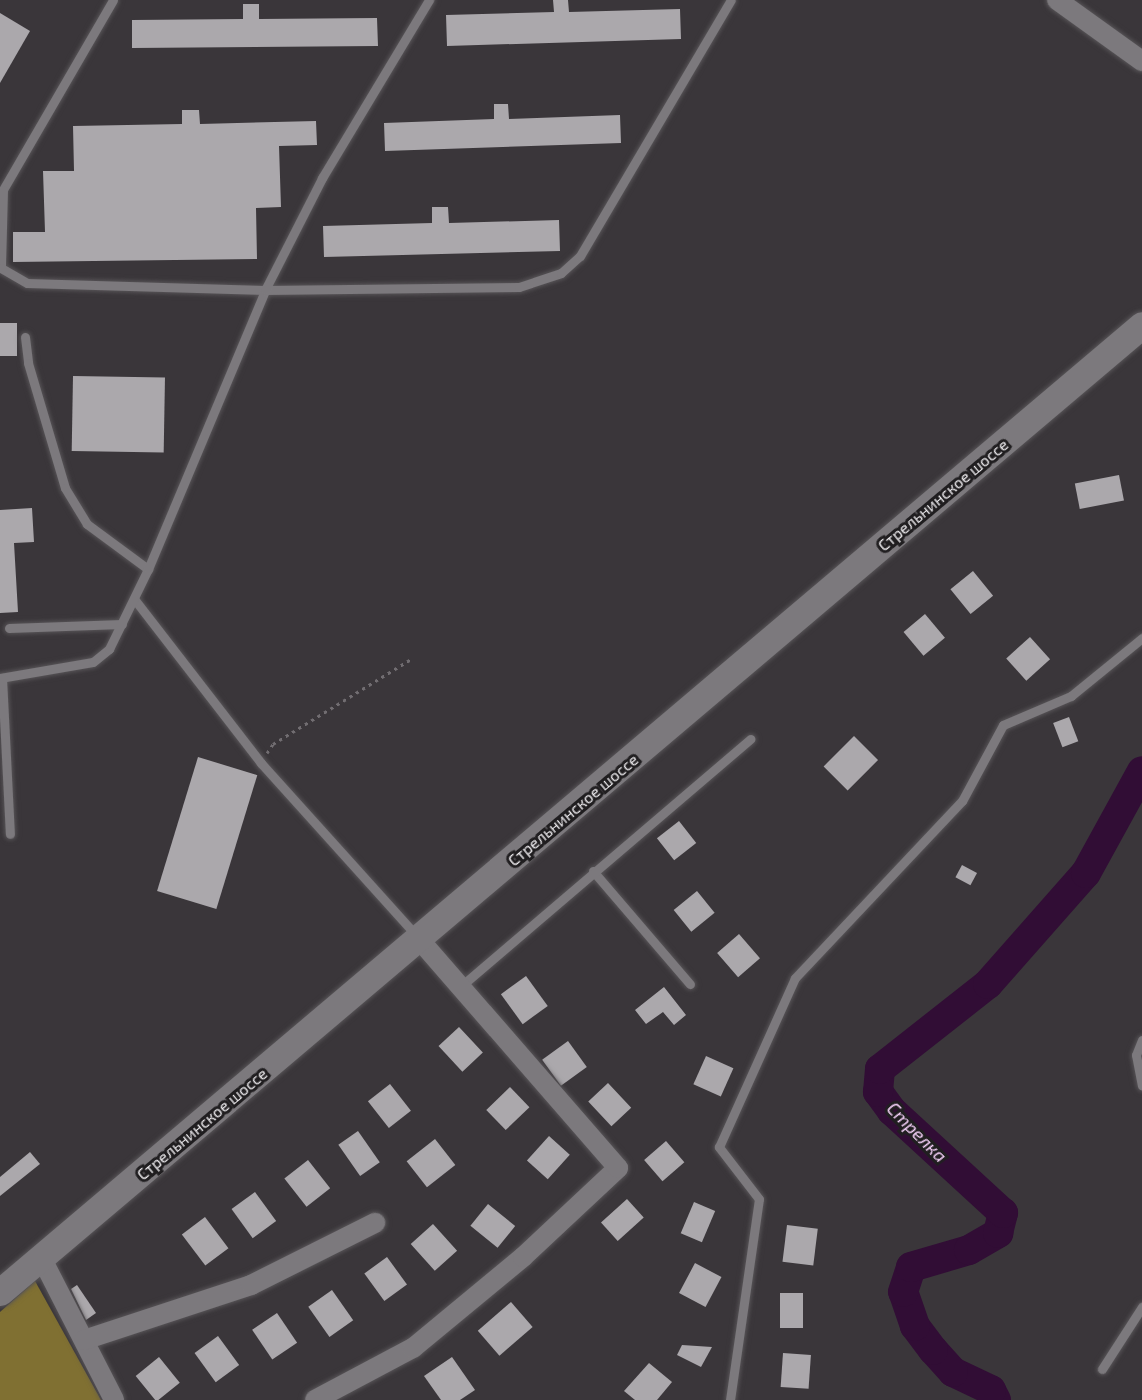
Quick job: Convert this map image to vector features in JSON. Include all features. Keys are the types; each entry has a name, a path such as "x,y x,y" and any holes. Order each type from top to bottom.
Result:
{"main road":[{"name":"Стрельнинское шоссе","path":"2,1285 42,1258 420,940 1142,325"}],"street":[{"path":"1057,0 1142,61"},
{"path":"315,1400 413,1348 523,1257 618,1168 420,940"},
{"path":"84,1340 251,1285 375,1223"},
{"path":"42,1258 114,1400"}],"lane":[{"path":"113,0 3,190 1,268 27,283 265,290 519,287 561,273 580,256 731,0"},
{"path":"10,834 1,678 93,662 109,649 135,600 265,290 322,178 429,0"},
{"path":"26,337 28,363 65,489 87,524 148,569"},
{"path":"135,600 261,762 420,940"},
{"path":"9,628 122,624"},
{"path":"730,1400 759,1199 719,1147 795,978 962,801 1002,725 1071,696 1142,638"},
{"path":"460,987 750,739"},
{"path":"593,871 690,984"},
{"path":"1142,1040 1136,1055 1142,1085"},
{"path":"1102,1369 1142,1308"}],"path":[{"path":"261,762 273,744 411,659"}],"shaded area":[{"path":"35,1281 101,1400 0,1400 0,1312"}],"building":[{"path":"553,0 568,0 569,12 680,9 681,39 447,46 446,15 554,12"},
{"path":"243,4 259,4 259,19 377,18 378,46 132,48 132,20 243,19"},
{"path":"0,13 30,31 0,83"},
{"path":"494,104 508,104 509,119 620,115 621,143 385,151 384,123 494,119"},
{"path":"182,110 199,110 200,124 316,121 317,145 279,146 281,207 256,208 257,259 13,262 13,232 45,232 43,171 74,171 73,126 182,124"},
{"path":"432,207 448,207 449,223 559,220 560,251 324,257 323,226 432,223"},
{"path":"0,323 17,323 17,356 0,356"},
{"path":"73,376 165,378 164,453 72,451"},
{"path":"1119,475 1124,501 1080,509 1075,484"},
{"path":"32,508 34,542 14,543 18,612 0,613 0,510"},
{"path":"973,571 993,596 971,614 950,589"},
{"path":"925,614 945,638 923,656 904,632"},
{"path":"1030,637 1050,659 1026,681 1006,658"},
{"path":"1069,717 1078,741 1062,747 1053,723"},
{"path":"854,736 878,760 848,790 824,766"},
{"path":"198,757 257,775 216,909 157,891"},
{"path":"679,821 696,843 674,860 657,838"},
{"path":"962,865 977,873 970,885 955,877"},
{"path":"697,891 715,913 691,932 674,910"},
{"path":"739,934 760,958 738,977 717,953"},
{"path":"526,976 548,1006 523,1024 501,994"},
{"path":"664,987 686,1015 674,1025 663,1012 646,1024 635,1010"},
{"path":"459,1027 483,1053 462,1072 439,1046"},
{"path":"568,1041 587,1067 561,1086 542,1060"},
{"path":"706,1056 733,1068 721,1097 693,1084"},
{"path":"608,1083 631,1108 611,1126 588,1101"},
{"path":"390,1084 411,1111 389,1128 368,1101"},
{"path":"510,1087 529,1107 506,1130 486,1110"},
{"path":"358,1131 380,1162 360,1176 338,1145"},
{"path":"549,1136 570,1155 548,1179 527,1161"},
{"path":"435,1139 455,1165 427,1187 407,1161"},
{"path":"666,1141 684,1162 662,1181 644,1160"},
{"path":"30,1152 40,1164 0,1196 0,1177"},
{"path":"308,1160 330,1188 307,1207 284,1178"},
{"path":"255,1192 276,1221 253,1238 232,1209"},
{"path":"627,1199 644,1218 618,1241 601,1222"},
{"path":"694,1202 715,1211 702,1242 681,1233"},
{"path":"488,1204 515,1226 498,1248 470,1226"},
{"path":"205,1217 228,1248 205,1266 182,1234"},
{"path":"433,1224 457,1251 435,1271 411,1244"},
{"path":"787,1225 818,1229 813,1266 782,1262"},
{"path":"387,1257 407,1285 384,1301 364,1273"},
{"path":"695,1263 721,1277 706,1307 679,1293"},
{"path":"77,1285 96,1313 86,1320 71,1289"},
{"path":"332,1290 353,1320 329,1337 308,1307"},
{"path":"780,1293 803,1293 803,1328 780,1328"},
{"path":"511,1302 533,1327 499,1356 478,1331"},
{"path":"277,1313 297,1343 272,1360 252,1330"},
{"path":"218,1336 239,1365 216,1382 195,1353"},
{"path":"682,1345 712,1347 701,1367 677,1355"},
{"path":"783,1353 811,1355 809,1389 781,1387"},
{"path":"159,1357 180,1383 158,1400 155,1400 136,1376"},
{"path":"452,1357 475,1390 460,1400 441,1400 424,1376"},
{"path":"649,1363 672,1382 657,1400 635,1400 624,1391"}],"waterway":[{"name":"Стрелка","path":"996,1400 991,1390 953,1372 933,1350 915,1326 903,1292 911,1267 969,1250 998,1233 1003,1213 892,1111 878,1092 880,1069 988,984 1086,873 1142,771"}]}
